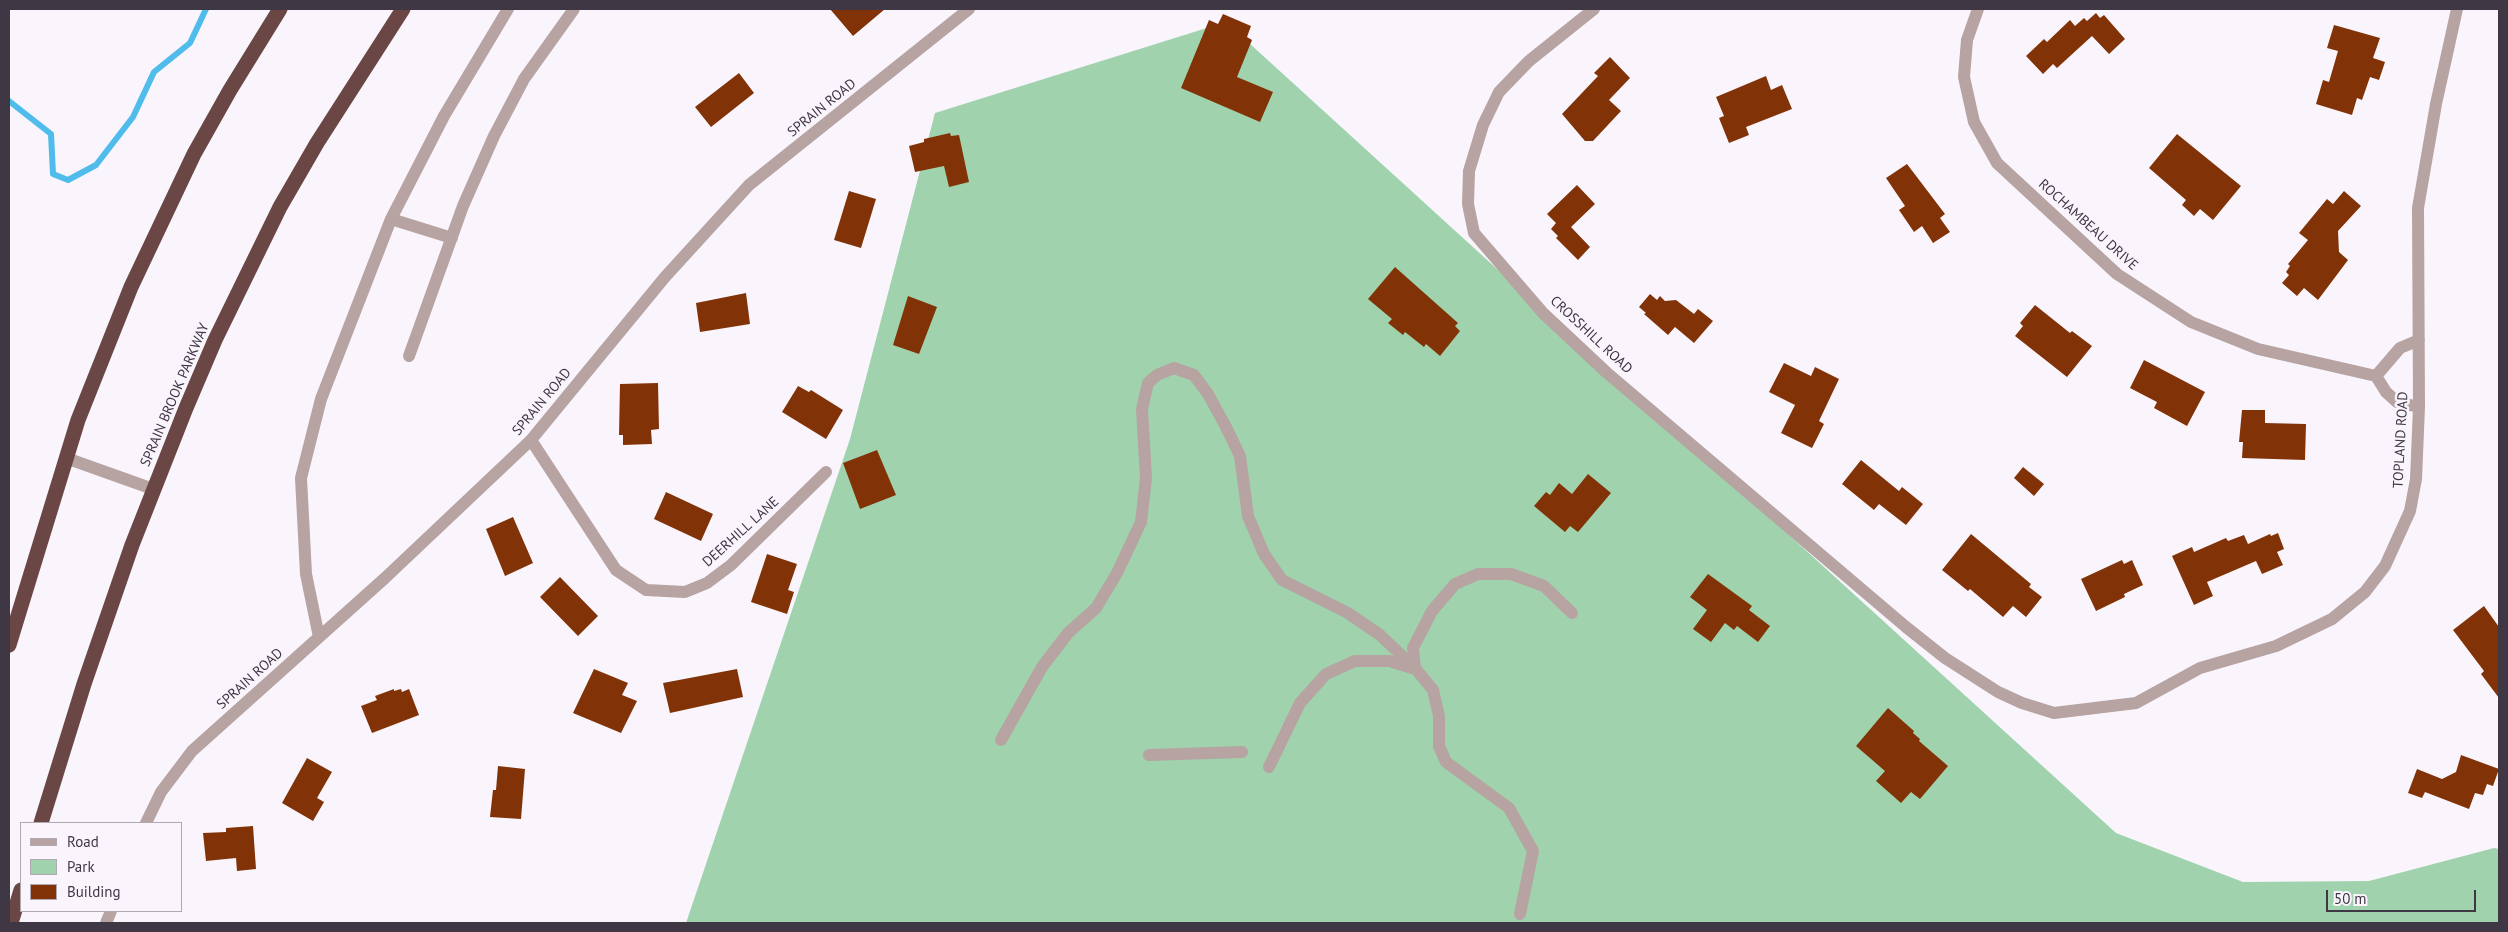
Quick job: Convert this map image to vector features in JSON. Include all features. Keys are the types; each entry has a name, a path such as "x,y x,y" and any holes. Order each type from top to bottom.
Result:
{"highway":[{"path":"9,645 66,458 103,354 161,219 230,90 280,9"},
{"name":"SPRAIN BROOK PARKWAY","path":"41,822 107,615 154,489 215,340 280,207 350,88 403,9"},
{"path":"11,923 20,893"}],"street":[{"path":"319,638 306,574 301,478 321,399 391,219 444,116 508,9"},
{"path":"409,356 452,238 494,136 524,79 574,9"},
{"name":"SPRAIN ROAD","path":"146,822 161,792 192,751 319,638 531,440 665,277 749,185 969,9"},
{"name":"CROSSHILL ROAD","path":"1594,9 1529,61 1500,92 1483,125 1469,171 1468,204 1474,233 1543,313 1606,372 1906,627"},
{"name":"ROCHAMBEAU DRIVE","path":"1978,9 1967,40 1964,77 1974,122 1997,163 2117,274 2191,322 2258,349 2376,376"},
{"name":"TOPLAND ROAD","path":"1906,627 1945,658 1998,692 2022,703 2054,713 2136,702 2200,668 2276,646 2332,619 2366,592 2385,566 2410,511 2416,480 2419,407 2418,208 2436,104 2456,9"},
{"path":"391,219 452,238"},
{"path":"2419,340 2400,348 2376,376 2386,392 2397,402 2419,407"},
{"path":"1001,740 1042,667 1068,633 1096,608 1117,573 1141,522 1146,478 1142,409 1148,383 1157,374 1174,368 1194,375 1208,394 1226,426 1240,456 1248,516 1264,554 1282,580 1348,613 1380,635 1415,668 1433,690 1439,716 1439,746 1446,762 1509,808 1530,842 1533,851 1520,914"},
{"name":"DEERHILL LANE","path":"531,440 616,570 646,590 685,592 707,583 731,565 826,472"},
{"path":"66,458 154,489"},
{"path":"1415,668 1413,648 1432,611 1455,584 1478,574 1511,574 1544,586 1572,613"},
{"path":"1269,767 1300,703 1326,674 1355,661 1389,660 1415,668"},
{"path":"1149,755 1242,752"}],"green space":[{"path":"1226,22 2116,833 2243,882 2369,881 2494,848 2499,849 2499,923 686,923 850,439 935,113"}],"building":[{"path":"830,9 885,9 853,36"},
{"path":"2096,13 2100,18 2104,15 2125,39 2109,54 2092,36 2057,68 2053,64 2043,74 2026,56 2044,39 2047,42 2070,20 2075,26 2084,18 2087,21"},
{"path":"1223,14 1251,26 1247,37 1252,40 1237,77 1273,92 1260,122 1181,88 1209,20 1218,24"},
{"path":"2334,25 2380,38 2373,58 2385,62 2379,80 2370,77 2362,100 2357,98 2352,115 2316,104 2323,80 2329,82 2338,51 2327,48"},
{"path":"1610,57 1630,78 1609,100 1621,111 1593,141 1585,141 1562,114 1598,76 1594,73"},
{"path":"739,73 754,93 711,127 695,107"},
{"path":"1766,76 1771,90 1782,85 1792,109 1746,127 1749,135 1729,143 1719,118 1724,116 1716,97"},
{"path":"950,133 951,136 959,135 969,182 949,187 944,166 915,172 909,146 924,142 924,139"},
{"path":"2177,134 2241,186 2213,220 2200,209 2194,216 2182,205 2186,200 2149,168"},
{"path":"1907,164 1945,214 1940,218 1950,232 1933,243 1922,226 1914,232 1899,210 1905,206 1886,178"},
{"path":"1577,185 1595,204 1571,227 1590,247 1578,260 1556,238 1558,236 1551,229 1556,223 1547,214"},
{"path":"849,191 876,199 861,248 834,240"},
{"path":"2344,191 2361,206 2338,231 2339,252 2348,260 2318,300 2304,288 2297,296 2282,283 2289,275 2286,272 2290,266 2288,264 2308,240 2299,233 2327,199 2333,204"},
{"path":"1395,267 1458,323 1455,326 1460,331 1440,356 1426,344 1424,347 1405,332 1403,335 1388,323 1392,319 1368,299"},
{"path":"746,293 750,324 700,332 696,303"},
{"path":"1650,294 1657,300 1660,296 1665,301 1676,300 1694,314 1698,309 1713,321 1694,343 1675,327 1668,335 1644,314 1646,313 1639,307"},
{"path":"908,296 937,307 919,354 893,345"},
{"path":"2035,305 2070,333 2072,331 2092,346 2067,377 2015,336 2023,326 2020,323"},
{"path":"2144,360 2205,392 2187,426 2154,408 2157,402 2130,388"},
{"path":"1784,363 1811,376 1815,367 1839,379 1819,421 1824,424 1812,448 1781,433 1795,405 1769,392"},
{"path":"658,383 659,429 651,430 652,444 623,445 623,435 619,435 620,384"},
{"path":"798,386 809,392 811,390 843,410 826,439 782,412"},
{"path":"2242,410 2265,410 2265,423 2306,424 2305,460 2242,458 2243,442 2239,442"},
{"path":"877,450 896,495 860,509 843,463"},
{"path":"1861,460 1899,491 1902,487 1923,504 1906,525 1879,504 1874,510 1842,484"},
{"path":"2023,467 2044,484 2034,496 2014,478"},
{"path":"1588,474 1611,493 1578,532 1570,526 1565,532 1534,506 1546,492 1550,495 1559,483 1572,494"},
{"path":"666,492 713,514 701,541 654,519"},
{"path":"513,517 533,563 505,576 486,529"},
{"path":"2278,533 2284,549 2277,552 2283,565 2262,574 2256,561 2207,582 2213,596 2194,605 2172,556 2192,547 2194,552 2226,538 2228,541 2244,535 2248,544 2270,534 2271,536"},
{"path":"1971,534 2031,584 2029,587 2042,597 2026,617 2013,606 2003,617 1970,589 1968,591 1942,570"},
{"path":"767,554 797,564 788,590 794,592 787,614 751,602"},
{"path":"2122,560 2124,564 2132,560 2143,585 2124,594 2125,597 2096,611 2081,579"},
{"path":"1708,574 1752,606 1749,610 1770,626 1758,642 1737,626 1734,630 1725,623 1711,642 1693,629 1707,610 1690,597"},
{"path":"560,577 598,616 578,636 540,597"},
{"path":"2484,606 2499,627 2499,698 2481,674 2484,671 2453,630"},
{"path":"594,669 628,683 622,695 637,701 621,733 573,713"},
{"path":"737,669 743,697 670,713 663,683"},
{"path":"394,689 394,691 401,689 402,692 409,689 419,715 372,733 361,706 377,700 375,696"},
{"path":"1888,708 1914,731 1913,733 1920,739 1919,741 1948,766 1920,799 1911,792 1901,803 1876,781 1885,771 1856,746"},
{"path":"2461,755 2499,769 2493,786 2487,784 2483,795 2475,793 2469,809 2425,792 2422,798 2408,793 2417,769 2442,779 2456,772"},
{"path":"307,758 332,772 317,798 324,802 313,821 282,803"},
{"path":"498,766 525,769 521,819 490,817 493,790 496,790"},
{"path":"253,826 256,869 237,871 236,858 206,861 203,833 226,832 226,828"}],"waterway":[{"path":"9,101 51,134 53,174 68,180 96,165 133,117 154,72 190,43 206,9"}]}
